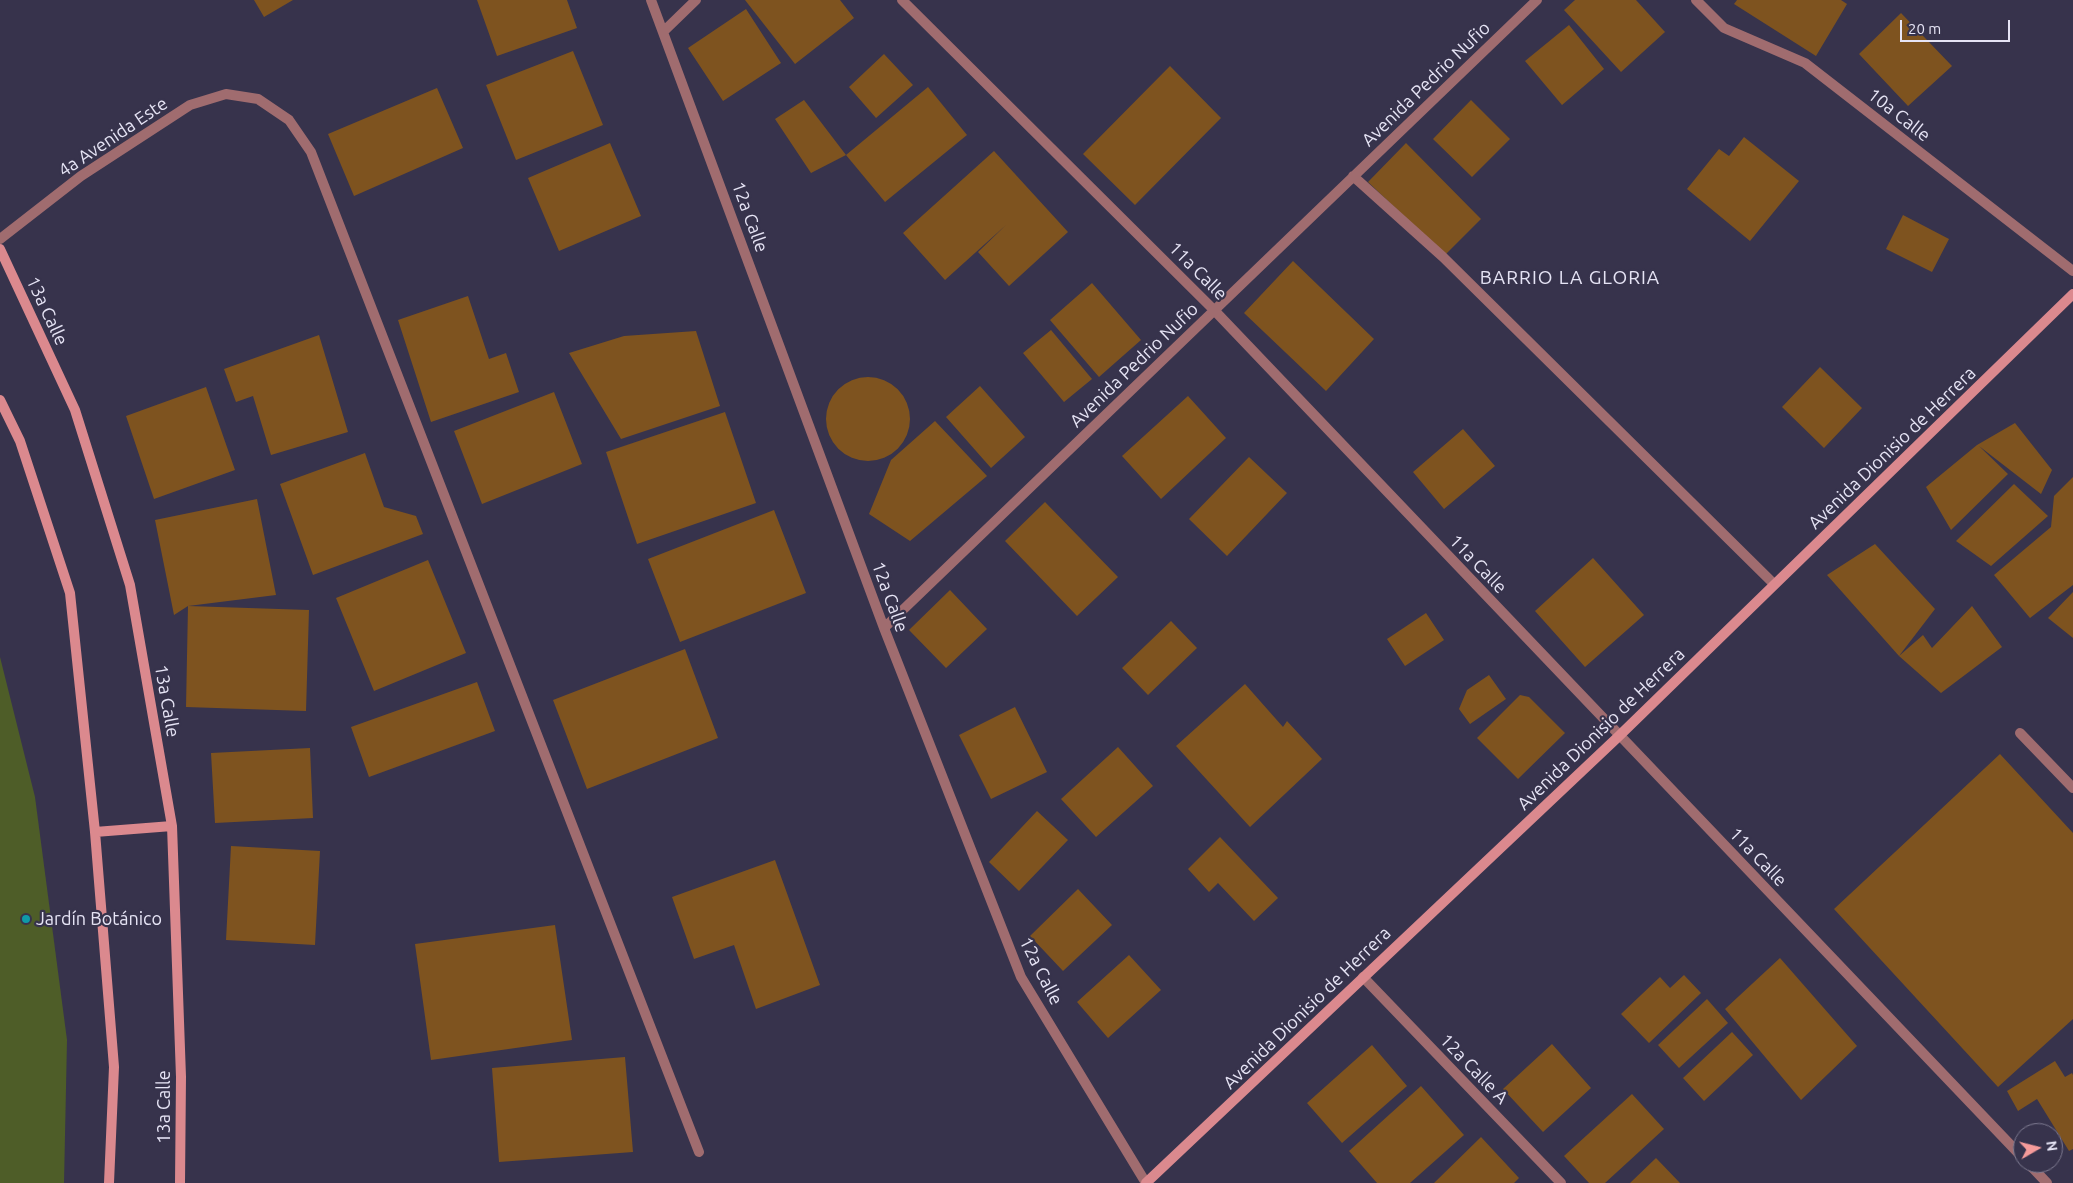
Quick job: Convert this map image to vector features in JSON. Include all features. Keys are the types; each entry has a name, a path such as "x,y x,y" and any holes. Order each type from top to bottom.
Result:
{"street":[{"name":"12a Calle","path":"651,0 884,628 1021,977 1146,1183"},
{"path":"664,31 696,0"},
{"name":"11a Calle","path":"902,0 1214,310 2013,1148"},
{"name":"Avenida Pedrio Nufio","path":"884,628 1537,0"},
{"name":"10a Calle","path":"1696,0 1724,28 1805,63 2073,271"},
{"name":"4a Avenida Este","path":"0,238 81,176 190,105 226,94 258,99 289,120 312,152 699,1152"},
{"path":"1353,176 1443,258 1774,584"},
{"name":"13a Calle","path":"0,249 75,410 130,585 172,826 181,1077 180,1183"},
{"name":"Avenida Dionisio de Herrera","path":"1146,1183 1619,736 2073,294"},
{"path":"0,400 20,442 70,593 95,832 114,1067 109,1183"},
{"path":"2020,732 2073,788"},
{"path":"95,832 172,826"},
{"name":"12a Calle A","path":"1363,977 1561,1183"},
{"path":"2038,1173 2047,1183"}],"green space":[{"name":"Jardín Botánico","path":"0,657 35,797 67,1040 64,1183 0,1183"}],"building":[{"path":"254,0 293,0 264,17"},
{"path":"477,0 567,0 577,28 497,56"},
{"path":"745,0 840,0 854,18 795,64"},
{"path":"1575,0 1636,0 1665,32 1621,72 1564,10"},
{"path":"1737,0 1841,0 1847,4 1816,56 1734,4"},
{"path":"746,9 781,63 723,101 688,48"},
{"path":"1901,13 1952,66 1908,106 1859,54"},
{"path":"1569,25 1604,69 1562,105 1525,61"},
{"path":"573,51 603,125 516,160 486,85"},
{"path":"884,54 913,85 876,118 849,87"},
{"path":"1170,66 1221,118 1135,205 1083,154"},
{"path":"928,87 967,135 885,202 846,155"},
{"path":"437,88 463,148 354,196 328,134"},
{"path":"804,100 846,155 811,173 775,119"},
{"path":"1471,100 1510,139 1472,177 1433,139"},
{"path":"1744,137 1799,181 1750,241 1687,189 1719,149 1729,156"},
{"path":"610,143 641,216 559,251 528,178"},
{"path":"1406,143 1481,219 1445,255 1368,182"},
{"path":"994,151 1068,232 1009,286 978,252 1006,225 945,280 903,233"},
{"path":"1903,215 1949,239 1932,272 1886,249"},
{"path":"1293,261 1374,339 1326,391 1244,313"},
{"path":"1092,283 1141,340 1099,377 1050,320"},
{"path":"468,296 489,359 506,353 519,392 431,422 398,320"},
{"path":"1051,330 1092,379 1064,402 1023,353"},
{"path":"696,331 720,406 621,439 569,353 624,336"},
{"path":"319,335 348,432 271,455 253,396 236,402 224,369"},
{"path":"1820,367 1862,408 1824,448 1782,407"},
{"path":"868,377 884,380 898,389 907,403 910,419 907,435 898,449 884,458 868,461 852,458 838,449 829,435 826,419 829,403 838,389 852,380"},
{"path":"980,386 1025,437 991,468 946,417"},
{"path":"206,387 235,470 154,499 126,416"},
{"path":"554,392 582,464 482,504 454,431"},
{"path":"1188,396 1226,438 1161,499 1122,456"},
{"path":"725,412 756,503 637,544 606,452"},
{"path":"935,421 987,476 910,541 869,514 891,460"},
{"path":"2015,423 2052,470 2041,494 1979,446 2008,474 1951,530 1926,487 1977,445"},
{"path":"1463,429 1495,466 1444,509 1413,472"},
{"path":"365,453 384,507 416,516 423,534 313,575 280,484"},
{"path":"1249,457 1287,493 1227,556 1189,519"},
{"path":"2073,477 2073,585 2030,618 1994,575 2051,527 2054,496"},
{"path":"2014,484 2048,516 1991,566 1956,541"},
{"path":"257,499 276,595 188,606 174,615 155,520"},
{"path":"1045,502 1118,577 1077,616 1005,541"},
{"path":"774,510 806,593 680,642 648,559"},
{"path":"1875,544 1935,609 1899,656 1827,575"},
{"path":"1593,558 1644,615 1585,667 1535,611"},
{"path":"428,560 466,653 374,691 336,598"},
{"path":"950,590 987,629 946,668 909,630"},
{"path":"2073,592 2073,638 2048,618"},
{"path":"188,606 309,610 306,711 186,707"},
{"path":"1972,606 2002,647 1941,693 1899,656 1923,635 1932,648"},
{"path":"1426,613 1444,640 1405,666 1387,639"},
{"path":"1171,621 1197,648 1148,695 1122,668"},
{"path":"685,649 718,738 587,789 553,700"},
{"path":"1489,675 1506,699 1470,724 1459,709 1467,690"},
{"path":"477,682 495,731 369,777 351,727"},
{"path":"1245,684 1283,727 1287,721 1322,759 1250,827 1176,746"},
{"path":"1520,695 1529,697 1565,733 1518,779 1477,738"},
{"path":"1015,707 1047,772 991,799 959,735"},
{"path":"1118,747 1153,786 1096,837 1061,799"},
{"path":"310,748 313,818 215,823 211,753"},
{"path":"2000,754 2073,833 2073,1019 1998,1087 1834,909"},
{"path":"1037,811 1068,840 1019,891 989,862"},
{"path":"1220,837 1278,898 1254,921 1218,883 1209,892 1188,869"},
{"path":"231,846 320,851 315,945 226,940"},
{"path":"775,860 820,985 756,1009 734,945 694,959 672,897"},
{"path":"1078,889 1112,925 1063,971 1030,936"},
{"path":"555,925 572,1040 431,1060 415,944"},
{"path":"1129,955 1161,990 1108,1038 1077,1002"},
{"path":"1780,958 1857,1046 1801,1100 1725,1009"},
{"path":"1684,975 1701,993 1649,1043 1621,1014 1660,977 1670,988"},
{"path":"1707,999 1728,1023 1679,1068 1658,1045"},
{"path":"1732,1032 1753,1055 1704,1101 1683,1078"},
{"path":"1552,1044 1591,1088 1543,1132 1503,1089"},
{"path":"1372,1045 1407,1086 1342,1143 1307,1103"},
{"path":"625,1057 633,1152 499,1162 492,1068"},
{"path":"2055,1061 2065,1077 2072,1073 2073,1149 2069,1151 2063,1141 2063,1123 2052,1123 2037,1099 2018,1111 2007,1091"},
{"path":"1421,1086 1464,1135 1410,1183 1377,1183 1349,1151"},
{"path":"1632,1094 1664,1129 1605,1183 1589,1183 1564,1156"},
{"path":"1481,1137 1519,1178 1514,1183 1434,1183"},
{"path":"1656,1158 1680,1183 1630,1183"}],"place":[{"name":"Jardín Botánico","path":"26,919"}],"district":[{"name":"BARRIO LA GLORIA","path":"1570,278"}]}
